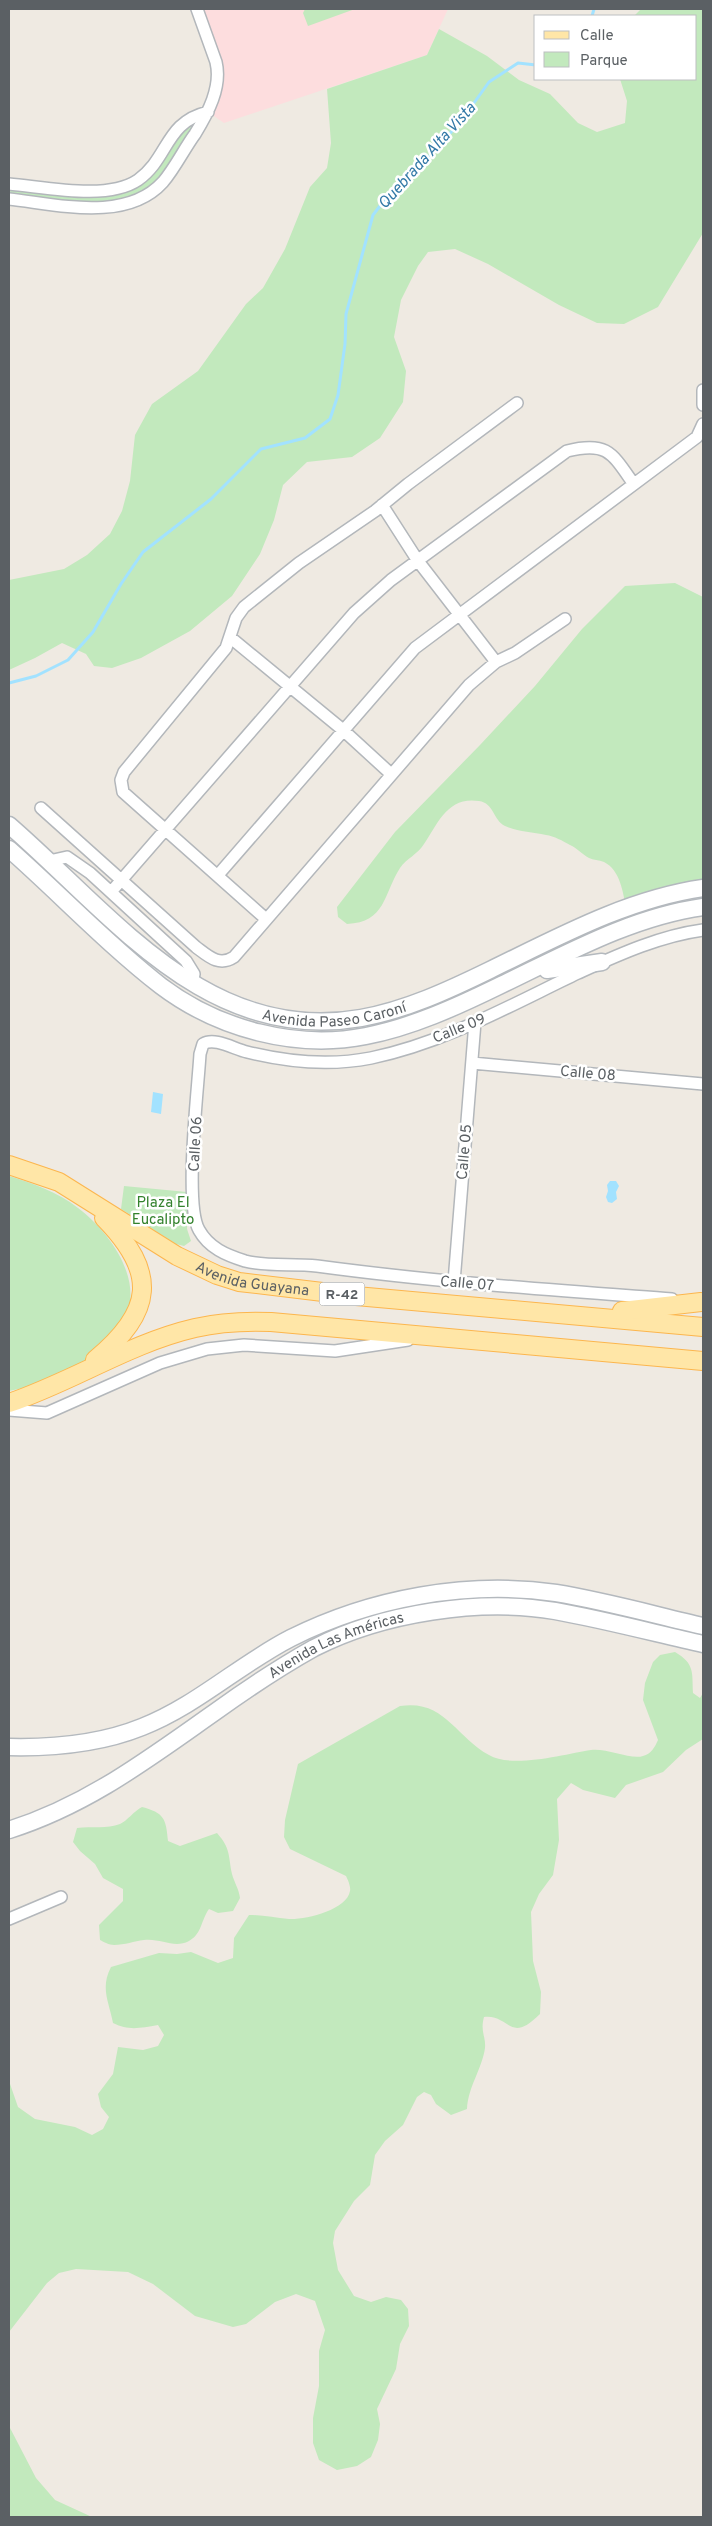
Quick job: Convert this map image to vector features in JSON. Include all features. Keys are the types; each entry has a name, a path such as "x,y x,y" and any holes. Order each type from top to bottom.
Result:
{"main road":[{"name":"Avenida Guayana","path":"9,1166 59,1182 176,1256 218,1275 239,1282 356,1296 703,1327"},
{"path":"70,1377 96,1360 122,1336 137,1313 142,1290 139,1265 133,1253 122,1237 86,1199"},
{"path":"563,1314 644,1310 702,1302"},
{"name":"R-42","path":"9,1403 164,1337 217,1324 271,1322 703,1361"}],"street":[{"path":"9,199 102,207 130,202 149,193 163,181 208,112 216,88 218,70 197,9"},
{"path":"9,184 94,191 117,189 128,185 146,173 177,128 187,119 208,112"},
{"path":"703,390 703,405"},
{"path":"266,919 122,792 122,776 210,670 232,638 236,618 244,607 298,563 382,505 517,403"},
{"path":"218,875 400,663 426,638 697,437 703,424"},
{"path":"111,892 365,603 418,561 567,451 588,447 604,448 613,456 633,483"},
{"path":"382,505 418,561 496,662"},
{"path":"41,808 196,947 214,960 223,961 234,957 468,685 496,662 515,653 565,619"},
{"path":"232,638 343,730 391,774"},
{"name":"Avenida Paseo Caroní","path":"9,825 132,938 192,984 233,1005 277,1017 320,1022 362,1018 420,1001 596,920 631,906 703,888"},
{"name":"Avenida Paseo Caroní","path":"9,849 100,934 163,987 204,1012 250,1030 296,1038 320,1040 366,1036 427,1018 603,937 660,916 703,907"},
{"path":"48,861 62,857 71,859 111,892 186,961 193,972 192,984"},
{"name":"Calle 09","path":"203,1044 218,1043 244,1052 294,1061 345,1061 395,1052 435,1039 475,1022 602,962 667,937 703,930"},
{"path":"514,979 549,969 602,962"},
{"name":"Calle 05","path":"454,1282 475,1022"},
{"name":"Calle 06","path":"203,1044 200,1054 192,1209 196,1224 206,1241 222,1252 232,1256"},
{"name":"Calle 08","path":"472,1063 703,1084"},
{"name":"Calle 07","path":"232,1256 247,1261 316,1266 359,1273 702,1302"},
{"path":"9,1410 47,1413 160,1363 226,1346 266,1345 335,1350 430,1336"},
{"name":"Avenida Las Américas","path":"9,1747 56,1746 77,1743 143,1727 292,1638 359,1611 406,1599 472,1590 530,1590 585,1599 703,1626"},
{"path":"584,1617 585,1599"},
{"name":"Avenida Las Américas","path":"9,1830 36,1822 84,1800 263,1678 315,1648 364,1628 410,1616 473,1608 528,1608 584,1617 703,1644"},
{"path":"359,1611 364,1628"},
{"path":"9,1919 61,1897"}],"shaded area":[{"path":"196,9 448,9 427,55 224,123 208,112 218,79"}],"green space":[{"path":"305,9 355,9 308,26 303,13"},
{"path":"641,9 703,9 703,233 658,307 624,324 597,323 559,305 488,264 455,249 428,252 418,266 401,300 394,337 406,371 403,402 380,438 352,457 307,462 283,485 274,520 260,554 232,596 190,631 141,658 112,668 94,666 86,654 62,643 9,670 9,580 64,569 87,555 110,534 122,511 130,481 135,435 152,404 198,371 246,304 263,288 285,249 310,187 327,168 331,143 327,89 427,55 439,29 487,56 519,80 550,94 578,123 597,132 625,123 627,101 620,80 697,80 697,15 635,15"},
{"path":"208,112 163,181 119,205 9,199 9,184 94,191 138,179 177,128"},
{"path":"675,583 703,597 703,889 626,908 620,882 614,870 604,862 589,858 573,846 555,838 505,826 484,802 468,801 452,807 439,820 421,848 400,868 382,905 376,913 360,922 347,924 338,917 337,907 395,832 480,745 535,686 582,629 625,586"},
{"path":"9,1176 36,1185 70,1202 100,1228 110,1240 125,1268 129,1282 130,1297 128,1312 121,1325 102,1348 84,1364 38,1384 9,1391"},
{"name":"Plaza El Eucalipto","path":"124,1186 187,1192 187,1229 191,1241 184,1246 176,1244 121,1209"},
{"path":"675,1652 686,1661 691,1669 693,1693 700,1698 703,1693 703,1739 686,1750 663,1772 626,1785 615,1798 583,1790 571,1783 557,1799 559,1840 553,1875 539,1894 531,1912 533,1961 541,1992 540,2014 530,2023 516,2028 493,2017 484,2017 485,2048 470,2093 467,2109 451,2115 436,2104 431,2095 424,2092 417,2097 403,2125 385,2141 375,2155 370,2185 354,2201 335,2231 333,2243 338,2270 354,2296 371,2302 386,2297 401,2300 408,2309 409,2326 400,2344 396,2369 377,2409 380,2424 378,2440 371,2457 357,2466 337,2470 319,2460 313,2443 313,2418 319,2386 319,2351 325,2330 315,2301 296,2294 275,2302 246,2324 233,2327 195,2316 153,2284 128,2272 76,2269 59,2273 47,2283 9,2332 9,2081 18,2107 35,2119 75,2127 92,2135 103,2129 109,2117 101,2107 98,2094 113,2074 118,2047 143,2050 158,2046 164,2035 158,2025 130,2028 113,2023 106,1988 111,1967 159,1953 177,1954 191,1952 218,1963 233,1958 234,1938 249,1915 289,1919 305,1918 334,1908 347,1898 350,1889 346,1876 290,1849 284,1837 285,1820 298,1764 400,1706 415,1705 439,1713 477,1747 499,1759 525,1761 591,1750 638,1757 643,1756 652,1750 658,1740 643,1700 645,1683 653,1662 660,1655"},
{"path":"142,1807 159,1814 165,1822 168,1841 180,1846 217,1833 225,1843 228,1852 232,1874 240,1898 233,1911 218,1913 209,1909 196,1935 183,1943 173,1944 150,1940 114,1945 100,1940 99,1925 123,1901 123,1889 103,1878 95,1864 73,1842 77,1828 120,1824"},
{"path":"9,2426 36,2478 55,2500 92,2517 9,2517"}],"water":[{"path":"153,1092 163,1094 161,1114 151,1112"},
{"path":"610,1181 616,1181 619,1186 616,1192 617,1199 612,1203 608,1202 606,1197 607,1185"}],"waterway":[{"name":"Quebrada Alta Vista","path":"592,15 594,9"},
{"name":"Quebrada Alta Vista","path":"9,683 36,676 68,660 93,632 121,584 143,552 211,499 261,449 305,438 330,419 338,395 345,344 346,314 373,215 400,180 427,159 461,121 489,82 518,63 534,65"}]}
